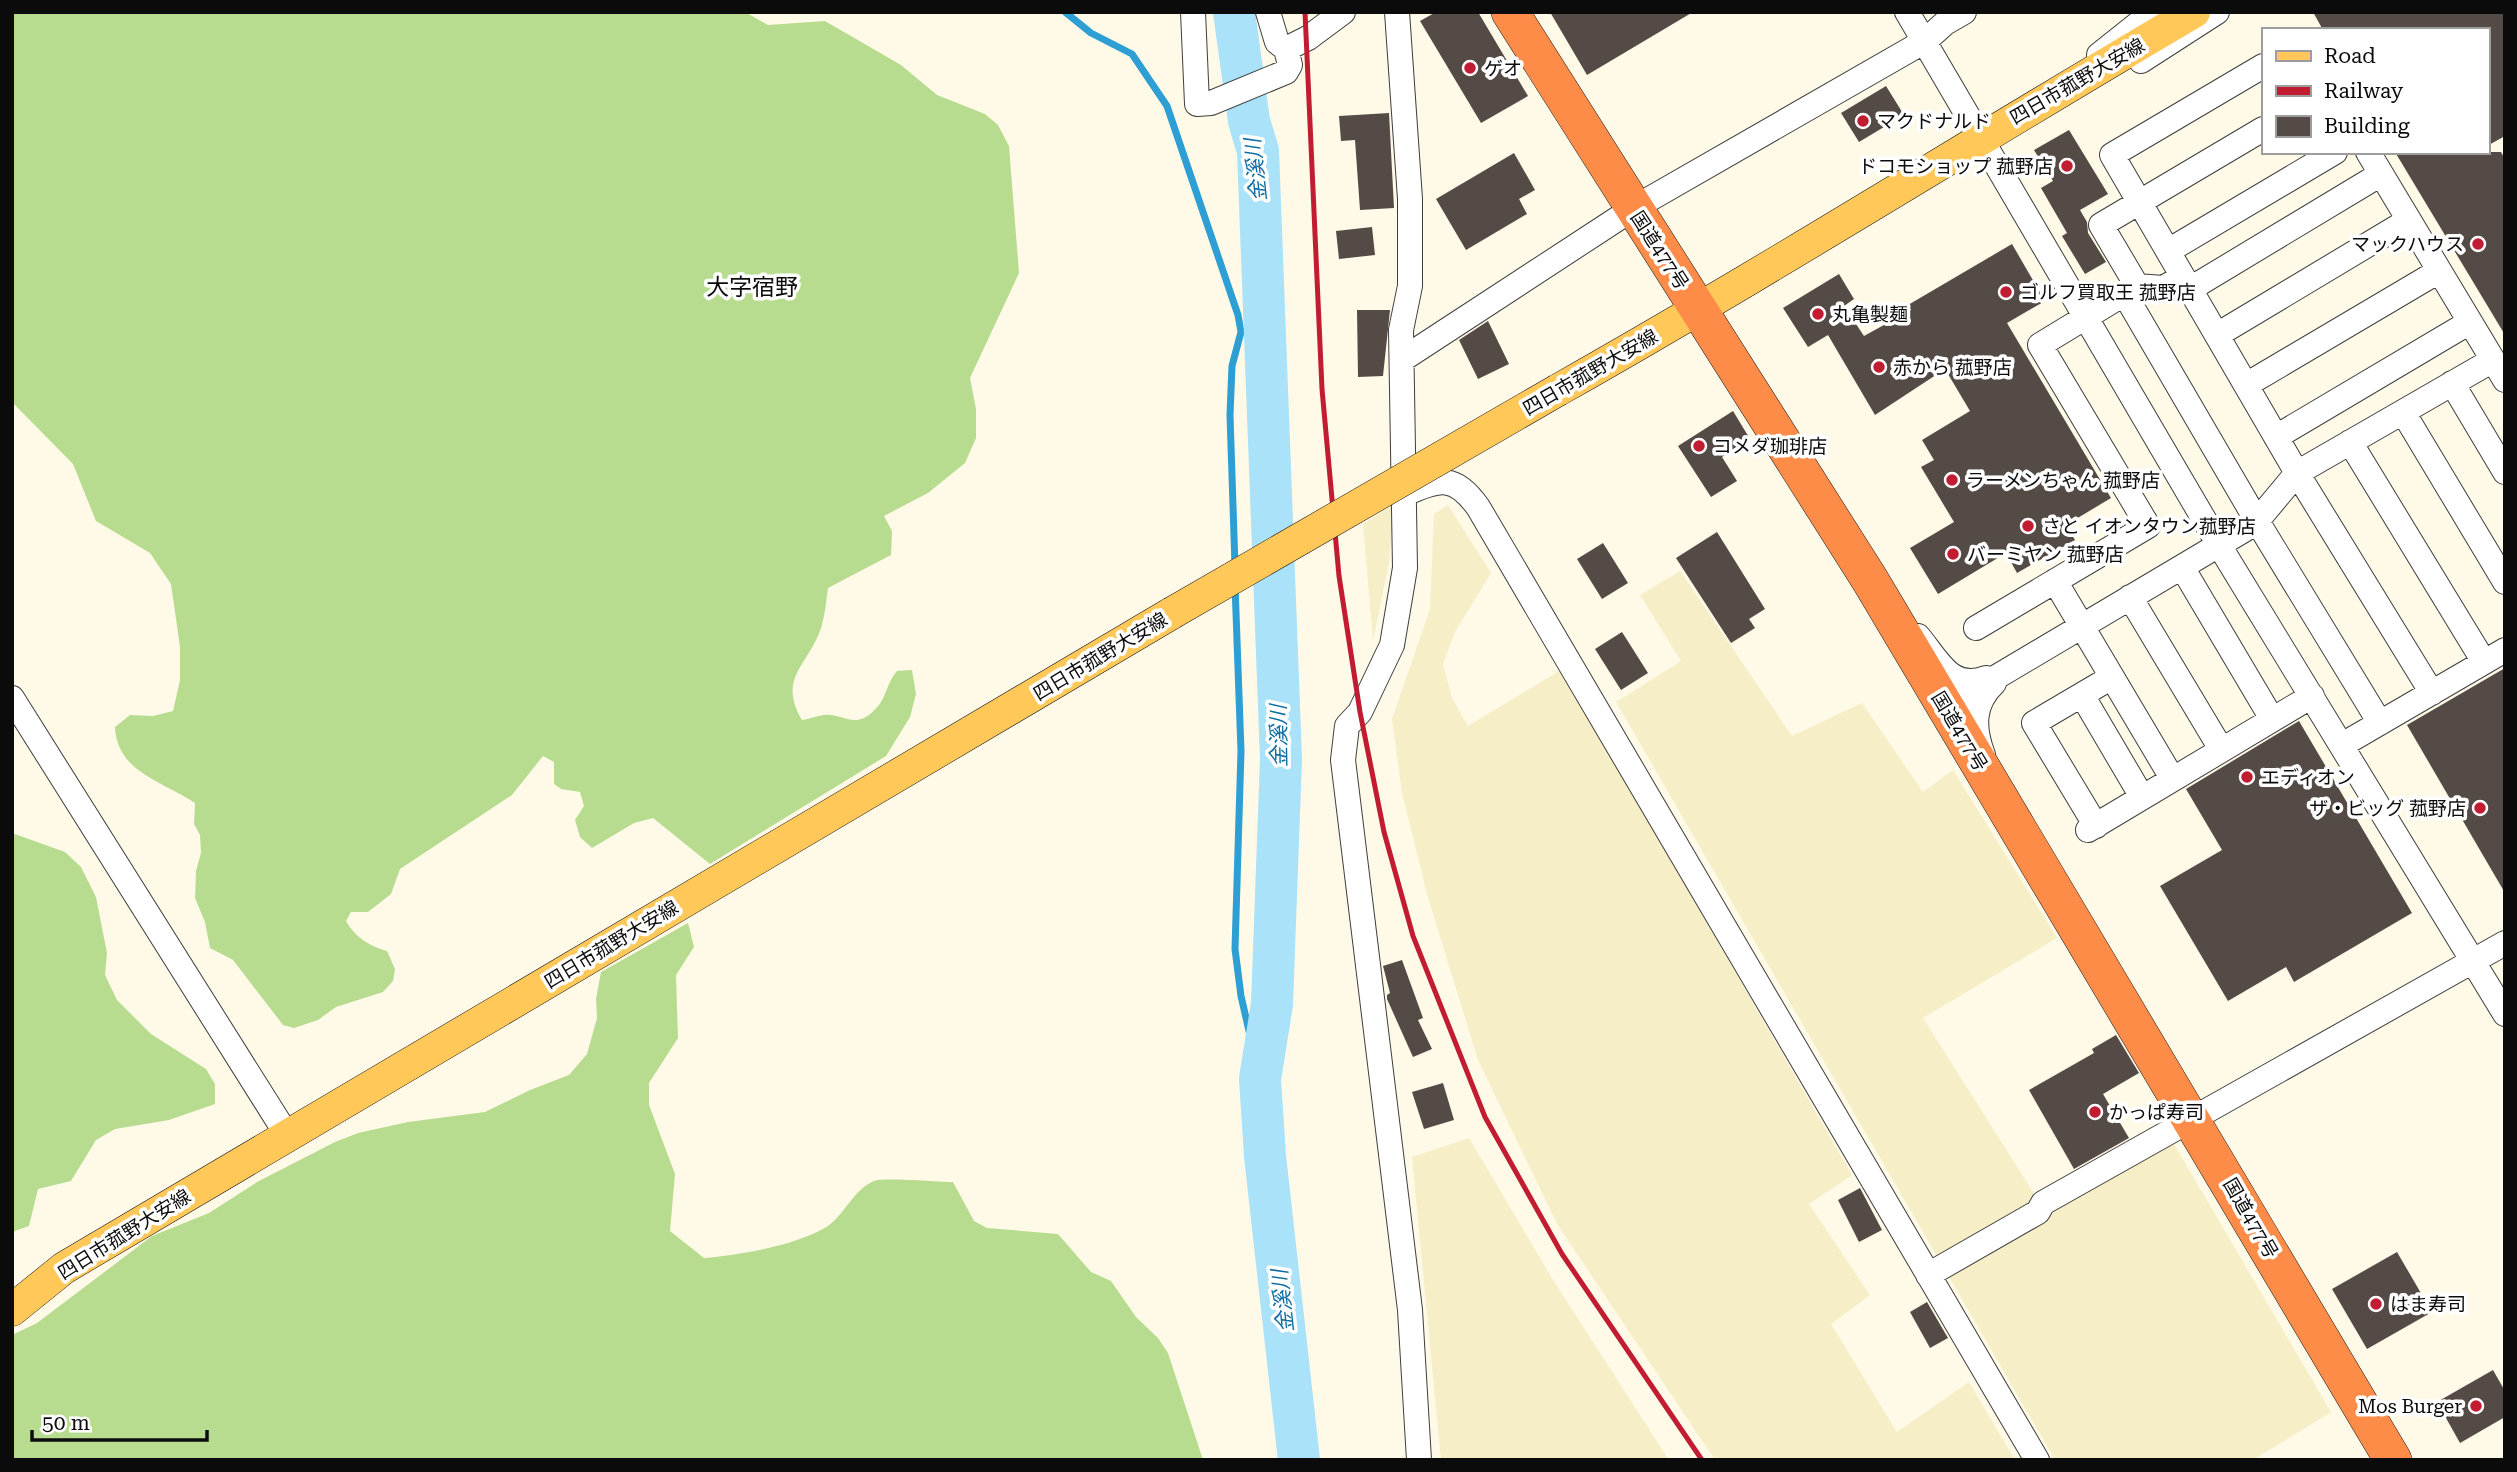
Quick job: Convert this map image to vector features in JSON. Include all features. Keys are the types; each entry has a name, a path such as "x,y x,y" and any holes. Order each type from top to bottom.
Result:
{"highway":[{"name":"国道477号","path":"1510,12 1870,580 2393,1460"}],"main road":[{"name":"四日市菰野大安線","path":"12,1310 64,1268 287,1135 1172,613 1699,310 1981,137 2194,12"}],"street":[{"path":"1193,12 1197,104 1211,103 1286,72 1290,65 1286,49 1277,42 1268,12"},
{"path":"1286,49 1308,38 1343,12"},
{"path":"1397,12 1410,199 1410,286 1401,330 1405,568 1392,645 1360,712 1347,726 1343,760 1410,1310 1419,1460"},
{"path":"1907,12 2219,545 2505,1014"},
{"path":"1403,359 1634,208 1925,41 1945,23 1964,12"},
{"path":"2038,104 2153,12"},
{"path":"2006,180 2000,149 2007,138 2182,38 2217,12"},
{"path":"2262,67 2112,155 2297,473 2432,692"},
{"path":"2262,130 2101,225 2131,289 2257,521 2380,723"},
{"path":"2168,251 2332,154"},
{"path":"1946,707 2257,521 2297,473 2452,383 2499,370 2369,154"},
{"path":"1976,628 2148,526 2040,345 2131,289 2164,288 2186,283 2381,174"},
{"path":"2217,335 2409,220"},
{"path":"2246,385 2440,271"},
{"path":"2276,437 2470,322"},
{"path":"2452,383 2505,472"},
{"path":"2403,412 2505,582"},
{"path":"2342,746 2494,656 2350,442"},
{"path":"1405,494 1428,483 1452,483 1463,487 1478,507 2037,1460"},
{"path":"2182,567 2272,719"},
{"path":"1870,580 1956,681 1969,684 2010,669"},
{"path":"2055,581 2172,778"},
{"path":"2130,597 2221,749"},
{"path":"2000,796 1978,741 1975,713 1979,699 2010,669"},
{"path":"2112,677 2034,723 2092,828 2312,696"},
{"path":"2082,695 2142,797"},
{"path":"12,698 287,1135"},
{"path":"1928,1275 2192,1118 2505,943"}],"shaded area":[{"path":"1394,504 1389,562 1373,641 1363,524"},
{"path":"1448,505 1491,573 1455,632 1443,664 1452,698 1468,726 1561,670 1852,1175 1809,1204 1870,1295 1831,1324 1897,1432 1969,1382 2015,1460 1715,1460 1557,1224 1478,1060 1427,894 1402,793 1392,719 1430,609 1434,514"},
{"path":"1680,571 1792,736 1862,703 1923,792 1953,770 2057,938 1923,1018 2047,1214 2174,1144 2331,1412 2253,1460 2055,1460 1616,702 1681,661 1640,595"},
{"path":"1469,1138 1553,1280 1669,1460 1441,1460 1412,1157"}],"green space":[{"path":"12,12 745,12 768,25 825,21 901,65 937,95 985,114 998,125 1009,146 1019,273 970,378 976,409 976,438 965,463 928,493 884,516 892,531 891,555 828,588 820,631 793,683 795,706 802,720 831,715 857,720 864,718 879,705 897,671 912,670 916,694 910,717 886,756 710,864 653,818 634,823 592,848 580,837 575,820 584,806 580,792 561,789 554,784 554,762 543,756 512,795 400,869 391,894 368,912 351,912 346,921 350,927 363,940 387,951 395,969 393,981 383,992 336,1007 318,1020 294,1028 283,1025 233,960 210,948 205,922 195,898 196,871 201,853 200,835 194,824 195,803 143,774 124,755 118,742 115,727 130,715 153,716 173,711 180,680 180,647 171,584 150,553 96,521 73,464 12,402"},
{"path":"12,833 65,852 81,867 96,897 107,953 105,975 117,1000 151,1034 206,1069 215,1084 215,1104 169,1120 115,1129 96,1140 71,1181 38,1189 29,1226 12,1232"},
{"path":"688,923 694,947 676,975 678,1038 649,1083 649,1105 675,1174 670,1231 704,1258 751,1252 816,1233 828,1226 861,1190 874,1181 953,1182 974,1221 987,1228 1058,1234 1091,1272 1111,1281 1136,1317 1158,1338 1168,1353 1203,1460 12,1460 12,1335 37,1323 152,1236 209,1213 257,1182 335,1142 358,1133 408,1122 485,1112 569,1075 587,1054 597,1018 596,999 601,972"}],"building":[{"path":"1436,12 1478,12 1528,96 1481,123 1420,21"},
{"path":"1550,12 1693,12 1587,75"},
{"path":"2313,12 2505,12 2505,136 2489,145 2489,28 2322,28"},
{"path":"1886,86 1904,115 1859,142 1841,113"},
{"path":"1389,113 1394,208 1360,210 1355,140 1341,141 1339,116"},
{"name":"ドコモショップ 菰野店","path":"2069,130 2108,194 2080,210 2087,222 2088,233 2106,262 2085,274 2062,236 2067,233 2041,188 2053,181 2034,150"},
{"path":"2501,152 2505,159 2505,335 2396,154"},
{"path":"1514,153 1535,190 1519,199 1527,214 1466,250 1436,199"},
{"path":"1372,227 1375,255 1339,259 1336,231"},
{"path":"2012,244 2045,301 2007,323 2111,498 2066,525 2075,540 2017,573 2006,553 1938,594 1910,548 1954,522 1921,467 1934,460 1922,440 1970,411 1945,369 1875,415 1828,335 1808,347 1783,308 1839,274 1854,299 1844,306 1864,336 1911,310 1908,305"},
{"path":"1357,310 1390,310 1383,376 1358,377"},
{"path":"1488,321 1509,364 1478,379 1459,340"},
{"path":"1733,411 1750,439 1722,457 1737,481 1711,497 1678,446"},
{"path":"1717,532 1765,609 1749,619 1755,628 1731,643 1676,558"},
{"path":"1603,543 1628,583 1602,599 1577,559"},
{"path":"1622,632 1648,673 1621,690 1595,649"},
{"name":"ザ・ビッグ 菰野店","path":"2505,668 2505,893 2407,725"},
{"path":"2299,721 2412,913 2294,982 2286,967 2228,1001 2160,886 2222,850 2186,789"},
{"path":"1402,960 1423,1018 1418,1020 1432,1049 1413,1057 1387,999 1390,993 1383,966"},
{"path":"2116,1035 2139,1073 2103,1094 2129,1138 2074,1169 2029,1090 2094,1053 2092,1049"},
{"path":"1443,1083 1454,1120 1424,1129 1412,1092"},
{"path":"1860,1188 1882,1230 1859,1242 1838,1200"},
{"path":"2397,1252 2432,1312 2367,1349 2332,1289"},
{"path":"1927,1302 1948,1338 1930,1348 1910,1312"},
{"path":"2493,1370 2505,1391 2505,1417 2460,1443 2437,1402"}],"waterway":[{"path":"1065,12 1091,33 1132,54 1167,106 1238,315 1241,332 1232,366 1230,415 1235,566"},
{"name":"金溪川","path":"1234,12 1249,121 1258,151 1281,759 1272,1004 1260,1079 1265,1156 1299,1460"},
{"path":"1235,585 1241,751 1235,949 1241,996 1260,1079"}],"railway":[{"path":"1305,12 1322,389 1339,576 1360,712 1384,832 1413,936 1485,1117 1562,1254 1702,1460"}],"place":[{"name":"ゲオ","path":"1470,68"},
{"name":"マクドナルド","path":"1863,121"},
{"name":"ドコモショップ 菰野店","path":"2067,166"},
{"name":"マックハウス","path":"2478,244"},
{"name":"ゴルフ買取王 菰野店","path":"2006,292"},
{"name":"丸亀製麺","path":"1818,314"},
{"name":"赤から 菰野店","path":"1879,367"},
{"name":"コメダ珈琲店","path":"1699,446"},
{"name":"ラーメンちゃん 菰野店","path":"1952,480"},
{"name":"さと イオンタウン菰野店","path":"2028,526"},
{"name":"バーミヤン 菰野店","path":"1953,554"},
{"name":"エディオン","path":"2247,777"},
{"name":"ザ・ビッグ 菰野店","path":"2480,808"},
{"name":"かっぱ寿司","path":"2095,1112"},
{"name":"はま寿司","path":"2376,1304"},
{"name":"Mos Burger","path":"2476,1406"}],"district":[{"name":"大字宿野","path":"752,287"}]}
